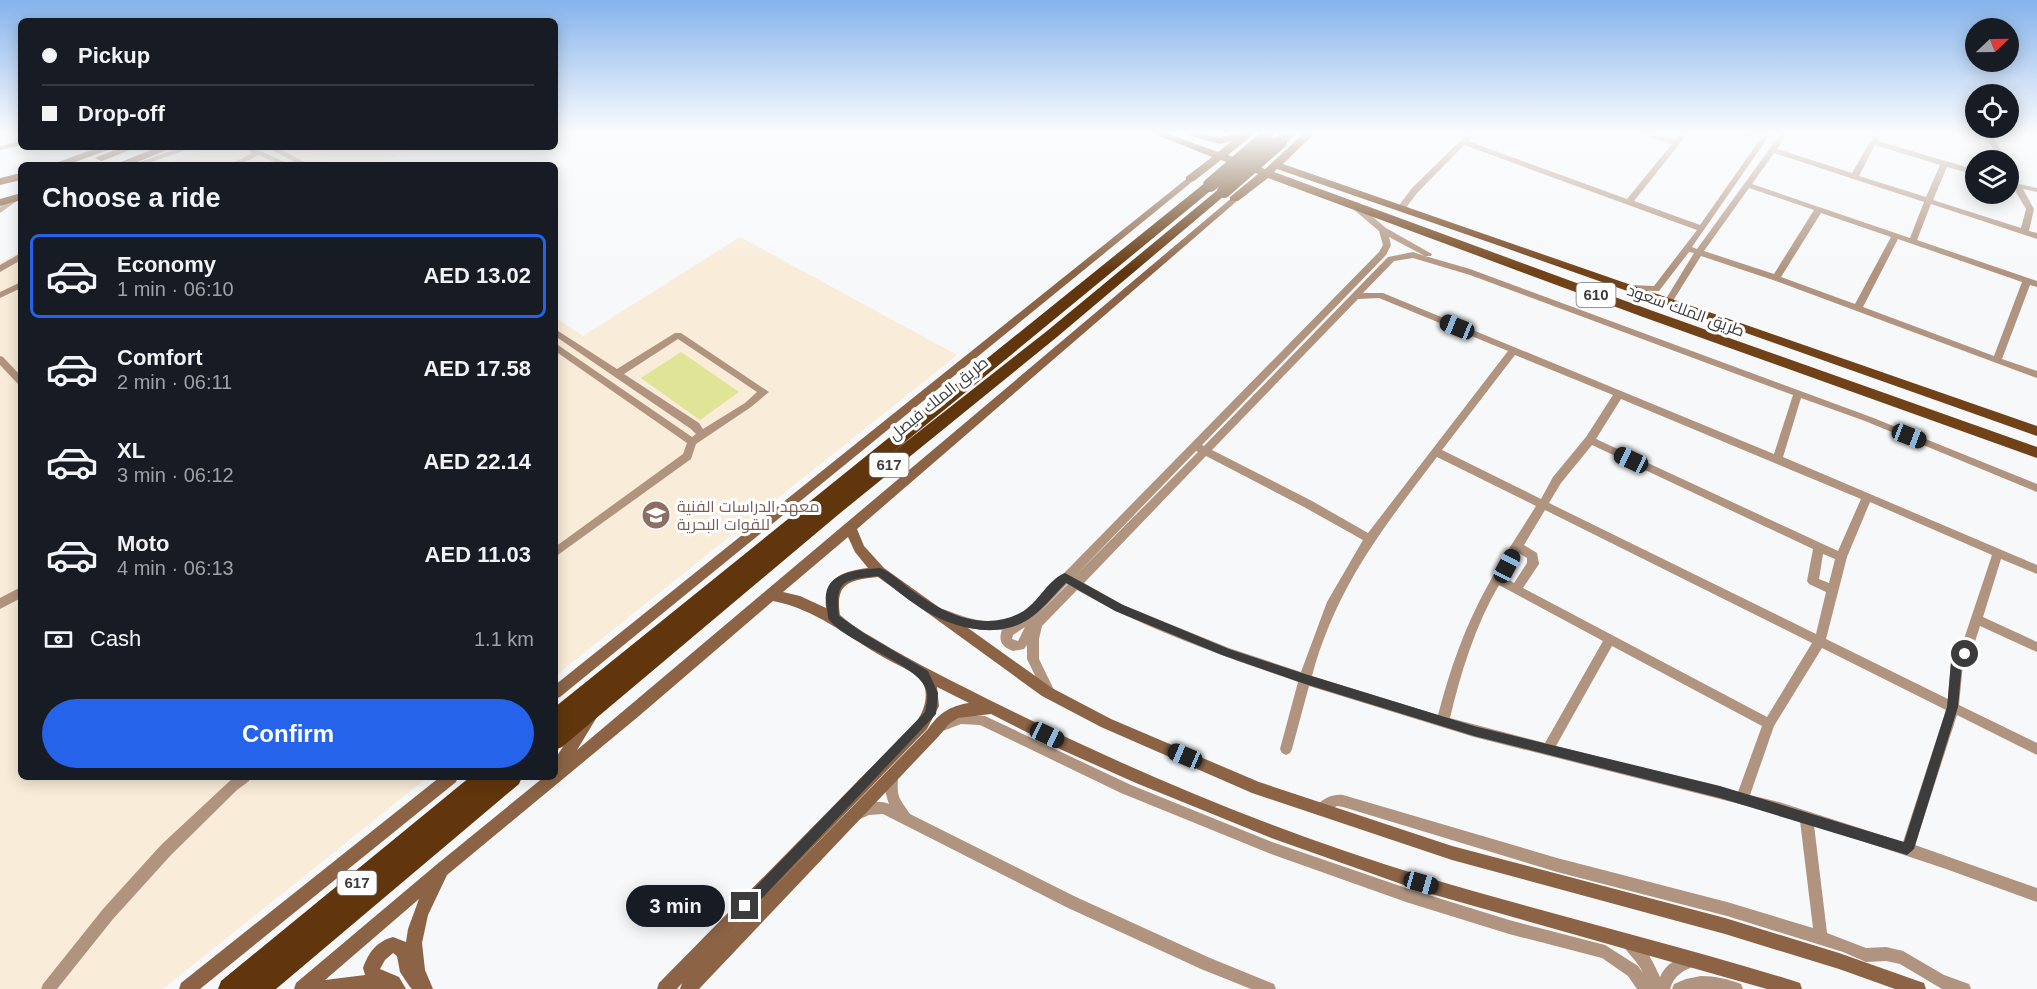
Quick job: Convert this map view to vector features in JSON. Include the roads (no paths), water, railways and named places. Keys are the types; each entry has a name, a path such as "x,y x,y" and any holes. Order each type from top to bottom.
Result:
{"highway":[{"name":"طريق الملك فيصل","path":"558,738 833,509 1061,327 1223,192 1234,179"},
{"name":"طريق الملك فيصل","path":"558,716 1223,192"},
{"path":"558,711 574,703"},
{"name":"617","path":"229,989 481,780"},
{"name":"617","path":"258,989 508,780"}],"main road":[{"path":"558,691 1190,179"},
{"path":"1223,192 1242,186 1241,182 1236,179"},
{"path":"558,772 850,527 1223,192 1250,179"},
{"name":"طريق الملك سعود","path":"1299,179 1401,208 2037,431"},
{"path":"1306,179 1310,183"},
{"path":"1223,192 1263,184 1310,183"},
{"name":"طريق الملك سعود","path":"1310,183 1356,207 2037,453"},
{"path":"0,190 18,185"},
{"path":"0,203 18,197"},
{"path":"1500,259 1574,279 1642,303 1659,306 1668,302"},
{"path":"850,527 859,549 880,572 1051,694 1106,723 1257,788 1452,853 1725,926 1839,961 1918,989"},
{"path":"834,618 831,594 835,585 850,576 880,572"},
{"path":"768,595 795,600 834,618 856,634 924,674 991,709 1141,778 1274,831 1421,883 1694,958 1794,989"},
{"path":"665,989 926,719 930,714 933,693 924,674"},
{"path":"558,767 599,704"},
{"path":"688,989 933,733 940,721 957,711 991,709"},
{"path":"187,989 447,780"},
{"path":"302,989 549,780"},
{"path":"425,989 418,977 415,965 413,937 421,912 441,870"},
{"path":"398,989 393,983 373,975 371,968 379,952 394,946 401,947 404,951 410,975 425,989"},
{"path":"322,989 363,982 388,989"}],"street":[{"path":"1401,208 1426,179"},
{"path":"1563,179 1702,229"},
{"path":"1628,203 1647,179"},
{"path":"1626,288 1656,289 1702,229 1736,179"},
{"path":"1668,302 1700,251 1752,179"},
{"path":"1861,179 2037,236"},
{"path":"1912,242 1937,179"},
{"path":"1748,185 2037,284"},
{"path":"2019,186 2037,190"},
{"path":"2019,193 2030,209 2024,232"},
{"path":"0,211 18,198"},
{"path":"1356,207 1383,230 1472,273"},
{"path":"1776,278 1818,210"},
{"path":"1383,230 1387,245 1383,253 1200,448 1076,583 1040,621 1030,628 1022,644 1009,645 1006,641 1007,632 1018,627 1065,577 1200,448 1391,259 1407,255 1425,258 1472,273 1797,393 2037,488"},
{"path":"1858,308 1896,236"},
{"path":"1687,248 1776,278 2037,375"},
{"path":"0,269 18,258"},
{"path":"1370,280 1380,295"},
{"path":"1997,360 2027,280"},
{"path":"0,295 18,286"},
{"path":"1354,296 1380,295 1867,496 2037,570"},
{"path":"558,334 695,426 702,434"},
{"path":"558,551 687,456 692,442 702,434 764,392 678,335 616,374"},
{"path":"558,348 692,442"},
{"path":"1286,749 1305,679 1333,602 1370,539 1514,350"},
{"path":"0,359 18,379"},
{"path":"1777,459 1797,393"},
{"path":"1443,721 1452,682 1467,638 1497,579 1557,480 1590,440 1619,394"},
{"path":"1590,440 1841,557"},
{"path":"1200,448 1370,539"},
{"path":"1437,452 2037,749"},
{"path":"1742,798 1769,724 1820,641 1841,557 1867,496"},
{"path":"1516,589 1533,564 1533,556 1518,546"},
{"path":"1819,546 1813,581 1832,591"},
{"path":"1907,849 1953,707 1957,662 1965,654 1998,554"},
{"path":"1065,577 1119,608 1226,652 1305,679 1443,721 1742,798 1907,849 2037,895"},
{"path":"1497,579 1769,724"},
{"path":"0,604 18,594"},
{"path":"932,610 969,624 987,626 1011,623 1029,614"},
{"path":"1029,614 1040,621"},
{"path":"1977,620 2037,647"},
{"path":"1040,621 1033,639 1033,659 1051,694"},
{"path":"1548,749 1610,639"},
{"path":"933,733 949,722 971,718 981,720 1126,789 1271,848 1417,899 1509,927 1605,952 1633,971 1646,989"},
{"path":"892,776 890,792 892,801 904,816"},
{"path":"48,989 108,914 166,850 240,780"},
{"path":"1322,809 1335,800 1342,801 1465,839 1728,909 1821,938 1871,957"},
{"path":"853,816 868,809 877,808 884,808 904,816 1080,906 1206,964 1269,989"},
{"path":"1806,817 1821,938"},
{"path":"1628,941 1645,961 1658,989"},
{"path":"1839,961 1886,954 1903,958 1940,981 1964,989"},
{"path":"1663,989 1666,976 1673,967 1694,958"},
{"path":"1679,989 1698,983 1711,982 1736,989"}],"place":[{"name":"معهد الدراسات الفنية للقوات البحرية","path":"656,515"}]}
